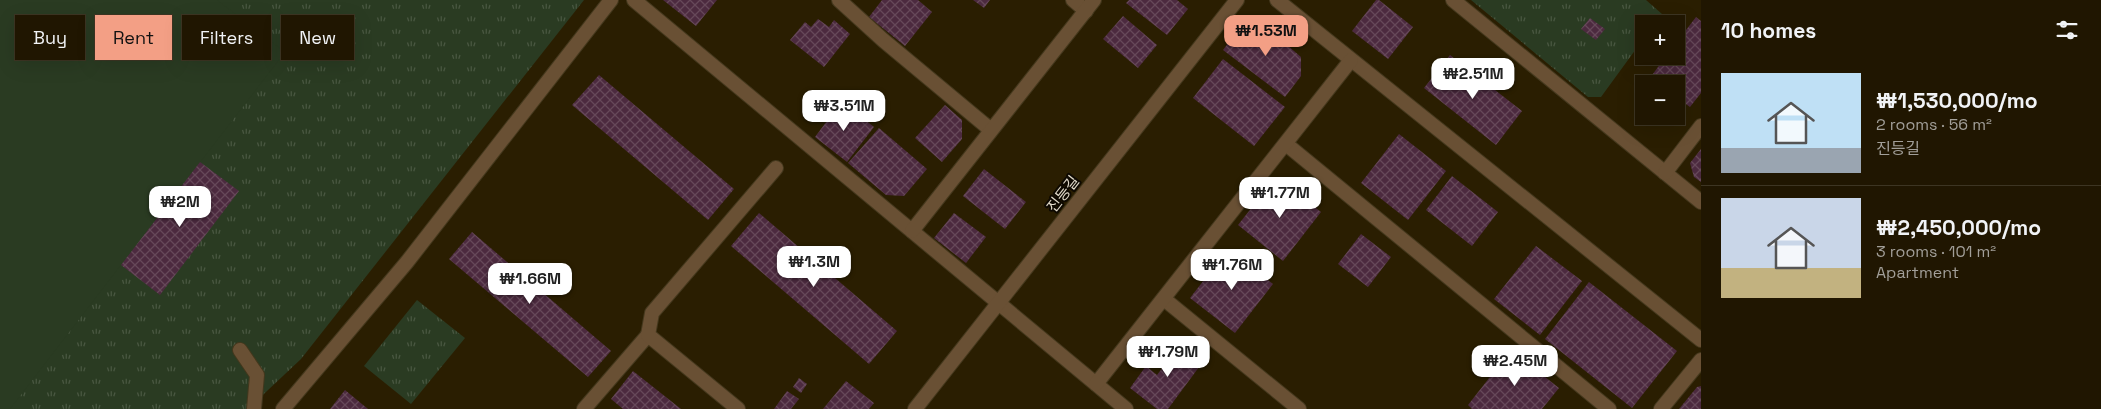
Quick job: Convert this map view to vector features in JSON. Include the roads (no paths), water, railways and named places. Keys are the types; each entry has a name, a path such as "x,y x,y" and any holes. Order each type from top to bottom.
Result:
{"street":[{"path":"283,409 407,262 611,0"},
{"path":"634,0 1126,409"},
{"path":"839,0 883,40 991,130"},
{"path":"912,231 1090,5 1074,0"},
{"name":"진등길","path":"915,409 1237,0"},
{"path":"1278,0 1701,340"},
{"path":"1453,0 1701,202"},
{"path":"1096,384 1351,60"},
{"path":"1665,173 1701,126"},
{"path":"1286,144 1609,409"},
{"path":"584,409 648,335 652,312 776,168"},
{"path":"1164,299 1299,409"},
{"path":"648,335 738,409"},
{"path":"240,350 257,375 254,409"},
{"path":"1661,409 1701,360"}]}
